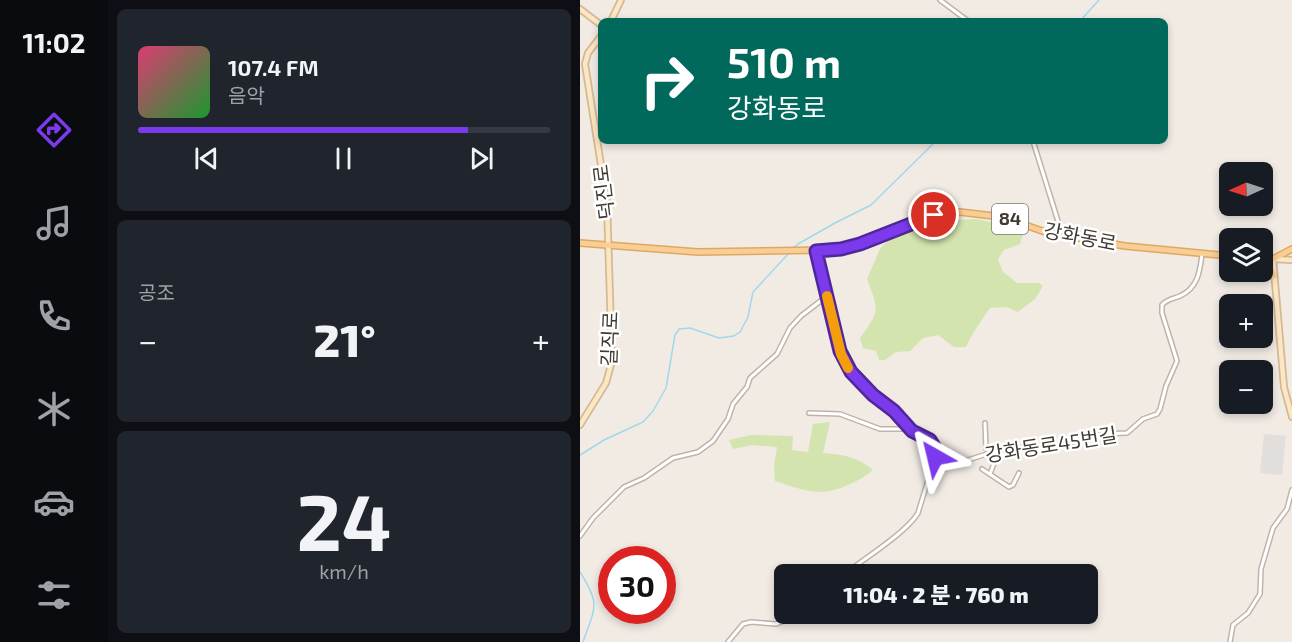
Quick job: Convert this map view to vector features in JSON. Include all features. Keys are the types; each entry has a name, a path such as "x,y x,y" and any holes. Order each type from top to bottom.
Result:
{"main road":[{"name":"강화동로","path":"609,246 698,252 841,249 860,244 925,217 951,213 1002,217 1063,236 1125,246 1219,255"},
{"name":"84","path":"580,243 609,246"},
{"path":"1273,255 1291,249"},
{"path":"1273,259 1291,249"}],"street":[{"path":"612,18 621,0"},
{"path":"940,0 964,18"},
{"path":"580,9 598,24"},
{"name":"덕진로","path":"598,40 588,53 585,64 598,143"},
{"name":"덕진로","path":"598,144 606,191 609,246"},
{"path":"1034,144 1063,236"},
{"name":"길직로","path":"580,424 602,391 611,368 612,318 609,246"},
{"path":"816,251 844,362 864,385 894,411 910,429 930,440 936,454 916,516 895,536 857,564"},
{"name":"강화동로45번길","path":"936,454 945,453 962,461 1009,448 1056,447 1105,433 1127,433 1143,419 1157,414 1177,361 1162,313 1162,305 1192,287 1199,275 1202,254"},
{"path":"1291,260 1273,259 1284,387 1291,417"},
{"path":"580,536 593,518 624,487 644,478 673,458 697,452 713,441 728,419 733,404 746,390 750,378 777,354 790,328 801,316 827,296"},
{"path":"1284,387 1291,387"},
{"path":"810,413 837,414 880,429 910,429"},
{"path":"985,423 986,449 994,451"},
{"path":"988,453 996,458 990,474"},
{"path":"982,469 1009,487 1013,485 1019,473"},
{"path":"1230,642 1233,625 1248,613 1260,594 1261,569 1270,537 1274,525 1287,509 1291,490"},
{"path":"728,642 744,624 751,622 774,624"}],"green space":[{"path":"976,219 1001,224 1023,234 1020,244 1004,250 998,259 1003,272 1017,283 1039,283 1043,286 1035,299 1018,312 1007,307 990,308 966,347 954,347 938,335 923,338 910,351 896,352 885,360 879,360 876,351 863,348 860,338 871,322 875,310 874,298 867,279 880,249 889,239 928,221"},
{"path":"830,422 823,453 850,457 873,470 855,482 829,491 811,491 775,481 774,465 777,447 752,445 733,449 729,440 751,435 793,436 792,450 808,452 813,424"}],"shaded area":[{"path":"1264,434 1286,436 1282,475 1260,473"}],"waterway":[{"path":"1083,18 1099,0"},
{"path":"792,249 871,205 933,144"},
{"path":"580,455 604,440 643,422 653,411 666,388 675,335 679,329 690,328 719,338 734,336 740,332 748,317 753,292 789,253"},
{"path":"580,572 591,592 594,606 583,642"}],"slow traffic":[{"path":"827,296 841,354 848,368"}],"route":[{"path":"934,215 870,241 847,248 816,251 844,362 873,395 894,411 912,431 930,440 935,448 935,457"}]}
